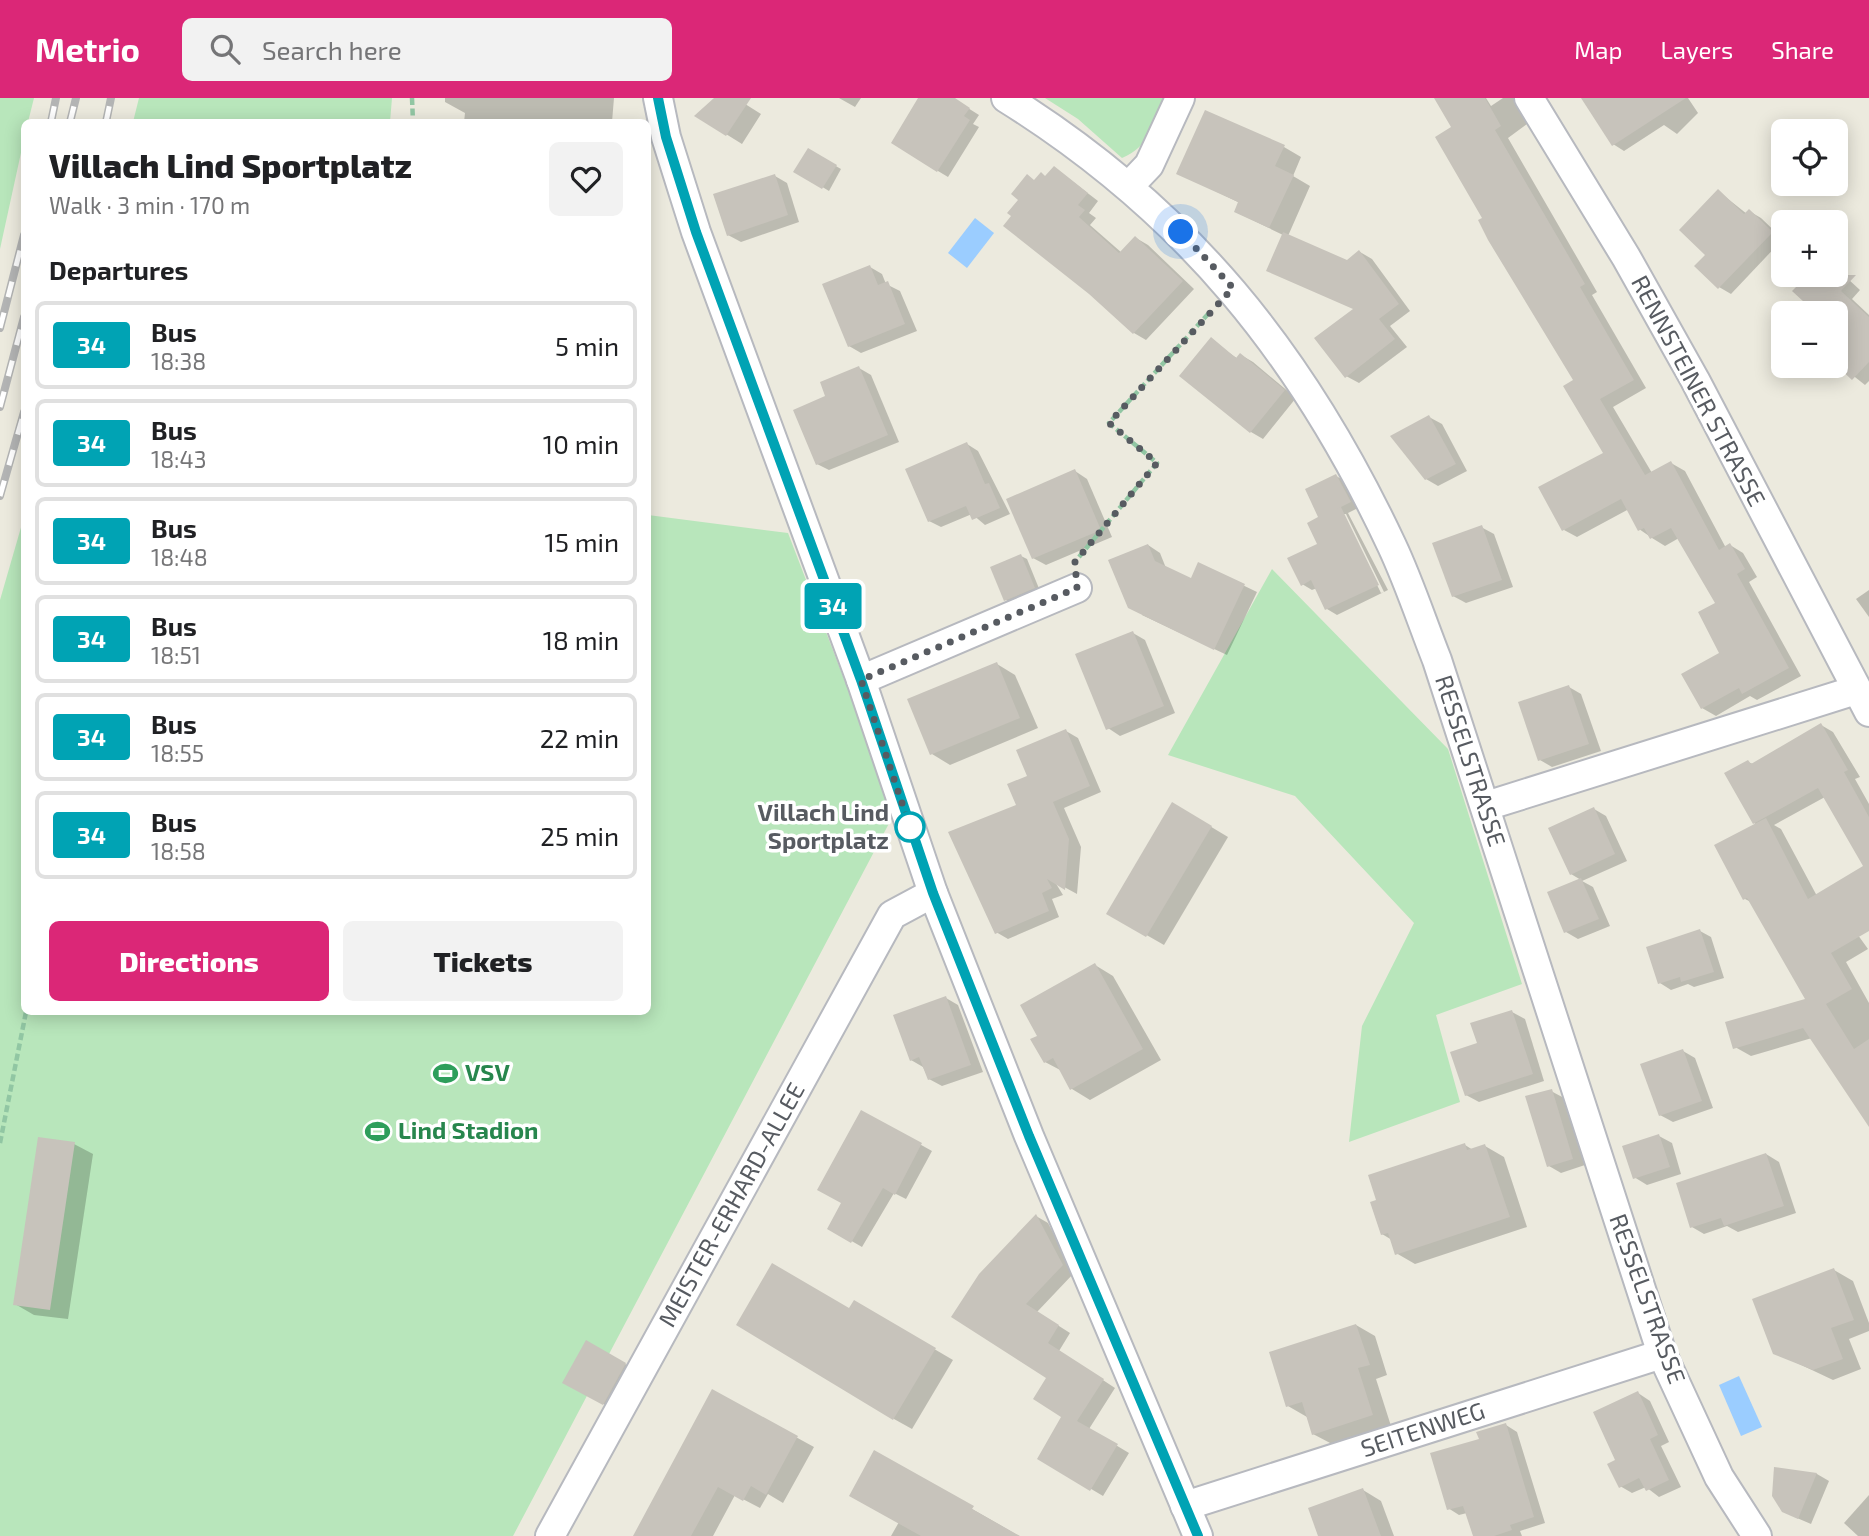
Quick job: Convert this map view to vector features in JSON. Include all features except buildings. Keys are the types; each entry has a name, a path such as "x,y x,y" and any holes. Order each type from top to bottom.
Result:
{"street":[{"path":"658,98 666,137 696,232 861,680 933,893 1029,1136 1198,1536"},
{"name":"RESSELSTRASSE","path":"1006,98 1052,127 1129,186 1181,232 1233,288 1298,375 1345,453 1393,548 1437,660 1662,1354 1719,1477 1757,1536"},
{"path":"1129,186 1149,165 1180,98"},
{"name":"RENNSTEINER STRASSE","path":"1486,806 1863,701 1695,380 1626,257 1529,98"},
{"path":"861,680 1077,588"},
{"name":"MEISTER-ERHARD-ALLEE","path":"550,1536 892,915 933,893"},
{"name":"SEITENWEG","path":"1185,1506 1662,1354"}],"path":[{"path":"412,98 413,119"},
{"path":"1077,588 1075,562 1157,463 1109,423 1233,288"},
{"path":"0,1143 25,1015"}],"green space":[{"path":"0,98 34,98 29,119 21,119 21,153 0,249"},
{"path":"139,98 392,98 390,119 134,119"},
{"path":"1045,98 1166,98 1145,141 1122,158 1078,119"},
{"name":"Lind Stadion","path":"651,515 788,533 895,812 513,1536 0,1536 0,600 21,527 21,1015 651,1015"},
{"path":"1272,569 1448,749 1522,984 1436,1015 1460,1102 1349,1142 1362,1026 1414,923 1295,796 1168,755"}],"water":[{"path":"975,218 994,233 967,268 948,253"},
{"path":"1739,1376 1762,1427 1741,1436 1719,1385"}],"railway":[{"path":"52,119 56,98"},
{"path":"71,119 76,98"},
{"path":"107,119 111,98"},
{"path":"0,328 21,247"},
{"path":"0,407 21,328"},
{"path":"0,496 21,422"}],"bus line":[{"name":"34","path":"658,98 666,137 696,232 750,386 861,680 933,893 1029,1136 1198,1536"}],"place":[{"name":"Villach Lind Sportplatz","path":"910,827"},
{"name":"VSV","path":"445,1073"},
{"name":"Lind Stadion","path":"378,1131"}],"route":[{"path":"910,827 861,680 1077,588 1075,562 1157,463 1109,423 1233,288 1181,232"}]}
